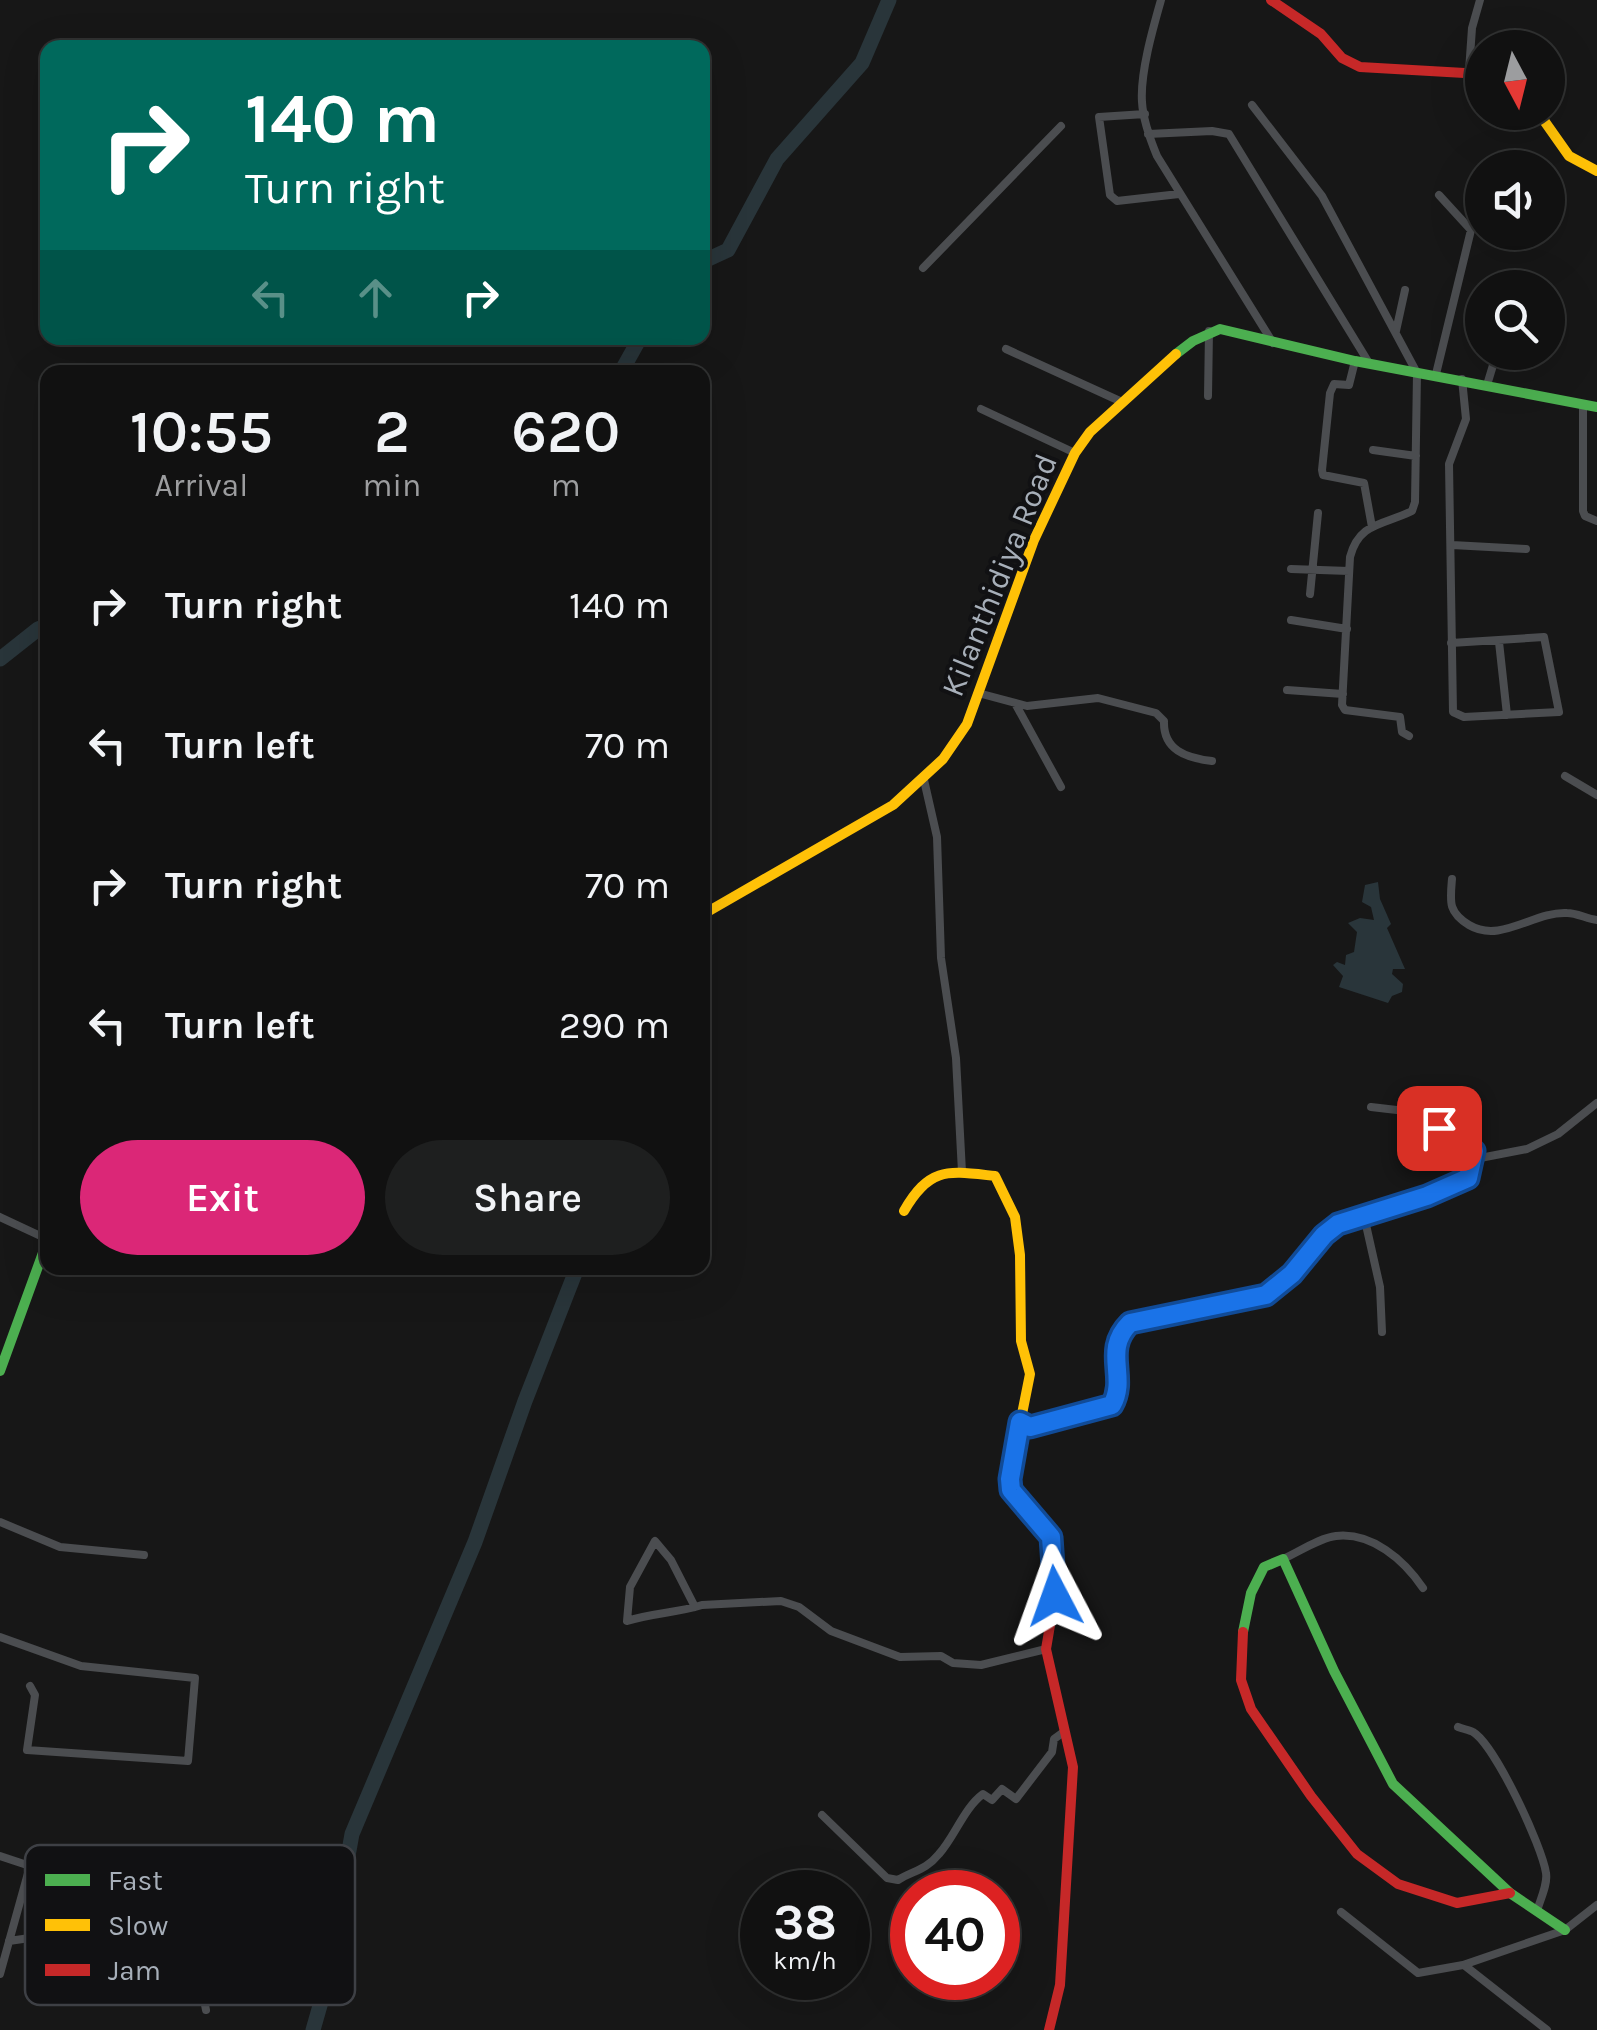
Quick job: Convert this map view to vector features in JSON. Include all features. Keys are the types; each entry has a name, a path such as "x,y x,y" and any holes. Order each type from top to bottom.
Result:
{"street":[{"path":"1161,0 1141,100 1148,134 1156,156 1274,344"},
{"path":"1271,0 1321,34 1342,58 1360,67 1465,71"},
{"path":"1472,30 1480,0"},
{"path":"1252,105 1322,196 1417,372 1416,502 1412,511 1372,527 1354,540 1342,705 1345,710 1400,718 1402,732 1409,736"},
{"path":"1145,114 1099,117 1110,196 1117,200 1180,194"},
{"path":"923,268 1061,126"},
{"path":"1551,130 1569,156 1597,171"},
{"path":"1148,134 1230,134 1368,363"},
{"path":"1436,374 1471,230 1438,195"},
{"path":"1396,331 1405,290"},
{"path":"1208,396 1209,332 1220,329 1274,344 1597,407"},
{"name":"Kilanthidiya Road","path":"710,910 892,805 953,750 978,694 1034,540 1075,452 1090,432 1164,363 1209,332"},
{"path":"1006,349 1122,402"},
{"path":"1355,360 1352,381 1348,385 1334,384 1330,393 1322,474 1364,483 1372,527"},
{"path":"1488,384 1492,370"},
{"path":"1451,643 1544,637 1559,712 1457,717 1452,712 1451,643 1452,545 1449,464 1466,419 1462,379"},
{"path":"1583,406 1584,511 1585,516 1597,520"},
{"path":"981,408 1075,452"},
{"path":"1373,450 1416,456"},
{"path":"1310,594 1318,513"},
{"path":"1452,545 1526,549"},
{"path":"1290,569 1349,571"},
{"path":"1291,620 1347,628"},
{"path":"1500,642 1507,715"},
{"path":"1287,690 1343,694"},
{"path":"978,694 1016,705 1098,698 1156,713 1164,720 1166,740 1173,748 1193,759 1212,761"},
{"path":"1016,705 1062,786"},
{"path":"1565,776 1597,795"},
{"path":"924,780 936,837 941,958 956,1058 962,1172"},
{"path":"1452,879 1450,906 1454,916 1476,929 1499,930 1567,913 1597,920"},
{"path":"1475,1159 1528,1149 1558,1134 1597,1103"},
{"path":"1020,1422 1030,1427 1112,1405 1117,1394 1115,1343 1130,1323 1266,1295 1292,1274 1338,1224 1468,1178 1475,1159 1474,1151 1464,1142 1414,1112 1371,1108"},
{"path":"904,1212 918,1185 934,1173 962,1172 994,1176 1015,1217 1020,1255 1021,1341 1030,1374 1011,1490 1051,1537 1055,1596 1046,1649 1073,1767 1060,1986 1049,2030"},
{"path":"0,1216 40,1236"},
{"path":"1364,1216 1380,1287 1382,1332"},
{"path":"0,1372 40,1259"},
{"path":"0,1522 60,1547 144,1555"},
{"path":"1423,1588 1387,1549 1336,1536 1264,1567 1251,1594 1243,1631 1241,1680 1251,1708 1311,1796 1357,1854 1398,1884 1457,1903 1510,1893"},
{"path":"695,1607 671,1560 655,1541 630,1587 627,1621 695,1607 781,1601 799,1607 831,1631 900,1657 941,1656 968,1665 996,1664 1046,1649"},
{"path":"1283,1559 1392,1784 1510,1893 1565,1930"},
{"path":"0,1637 81,1666 195,1678 188,1761 28,1750 35,1695 30,1686"},
{"path":"1458,1727 1475,1733 1489,1751 1523,1813 1547,1876 1536,1911"},
{"path":"822,1815 886,1878 898,1880 920,1872 941,1852 983,1794 992,1800 1002,1789 1016,1799 1052,1752 1054,1739 1065,1731"},
{"path":"0,1856 25,1864"},
{"path":"0,1974 25,1884"},
{"path":"1341,1912 1418,1973 1464,1965 1565,1930 1597,1905"},
{"path":"9,1941 25,1939"},
{"path":"1464,1965 1547,2030"},
{"path":"205,2005 206,2010"}],"shaded area":[{"path":"1378,882 1380,899 1391,924 1387,928 1405,969 1393,969 1392,974 1403,984 1402,992 1392,996 1388,1003 1339,987 1343,976 1333,965 1345,965 1346,955 1354,952 1357,932 1348,923 1360,918 1374,920 1371,907 1362,902 1365,885"}],"waterway":[{"path":"710,258 728,250 777,159 862,63 889,0"},
{"path":"625,365 636,345"},
{"path":"0,659 40,628"},
{"path":"350,1845 475,1542 574,1275"},
{"path":"313,2030 320,2005"}],"traffic: fast":[{"path":"1176,354 1220,329 1355,361 1597,407"},
{"path":"0,1371 40,1261"},
{"path":"1243,1632 1251,1593 1264,1567 1283,1559 1334,1671 1393,1784 1510,1893 1565,1930"}],"traffic: slow":[{"path":"1551,130 1569,156 1597,171"},
{"path":"710,910 893,805 943,759 967,724 1034,540 1075,453 1090,432 1176,354"},
{"path":"904,1211 913,1196 932,1179 965,1173 995,1176 1015,1217 1020,1255 1021,1341 1030,1374 1012,1464"}],"traffic: jam":[{"path":"1271,0 1321,34 1342,58 1360,67 1465,73"},
{"path":"1012,1464 1011,1491 1051,1537 1055,1596 1046,1649 1073,1767 1060,1985 1049,2030"},
{"path":"1243,1632 1241,1680 1251,1709 1357,1854 1398,1884 1457,1903 1510,1893"}],"route":[{"path":"1055,1596 1051,1537 1011,1490 1020,1422 1030,1427 1112,1405 1117,1394 1115,1343 1130,1323 1266,1295 1292,1274 1338,1224 1427,1196 1468,1178 1474,1151 1439,1128"}]}
